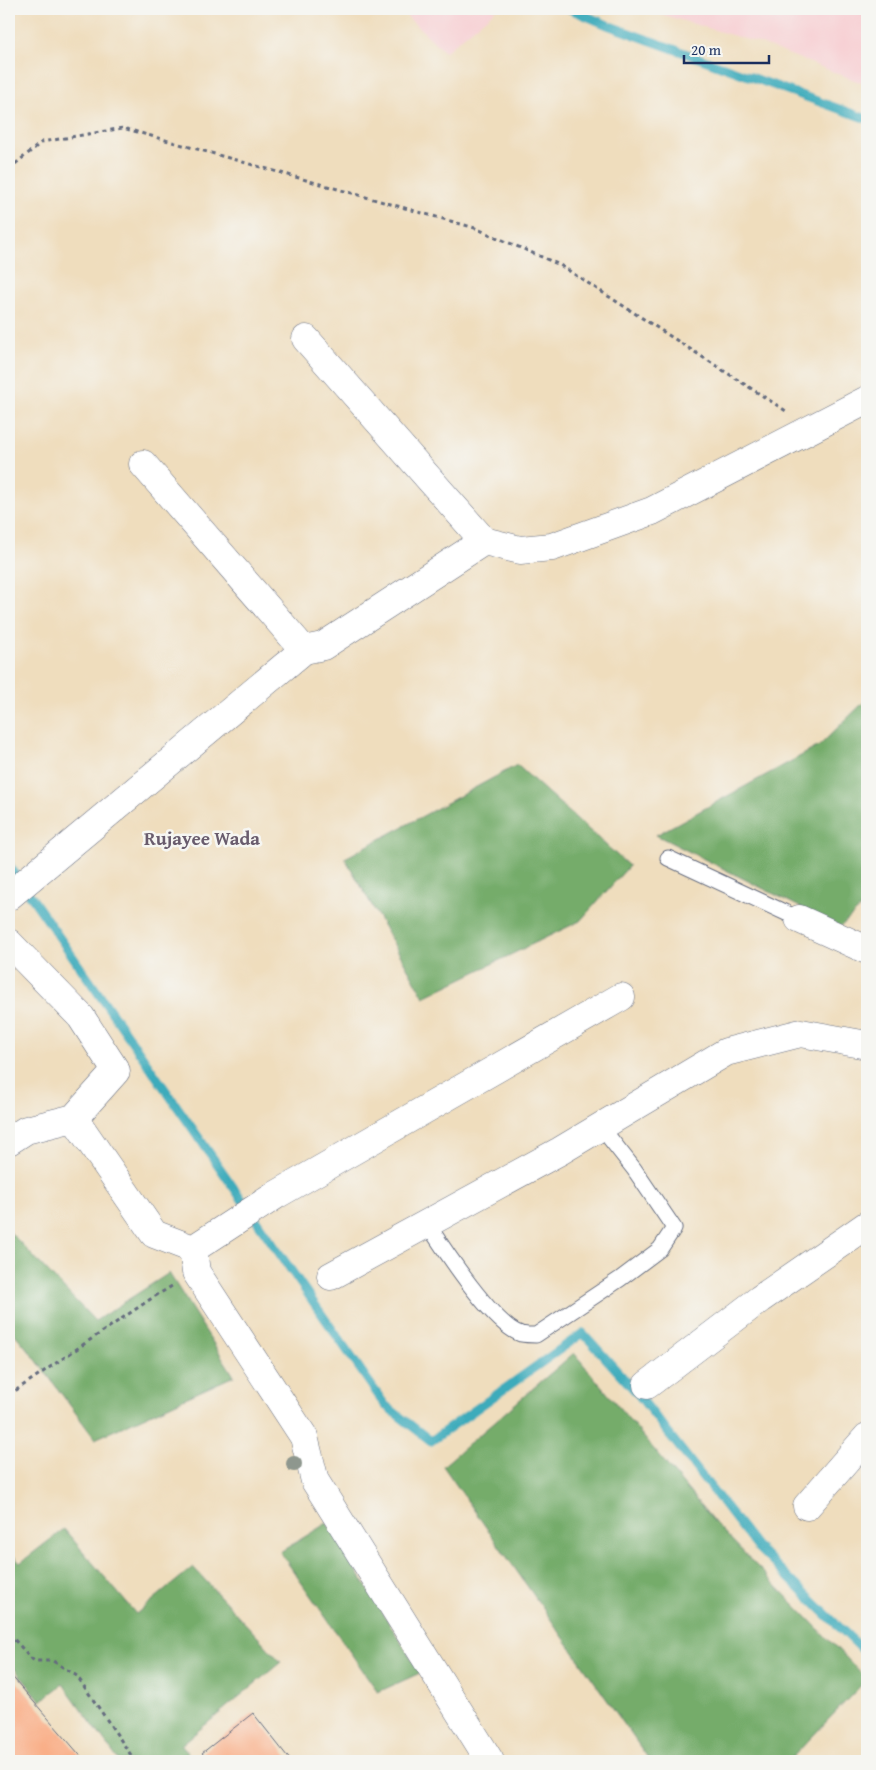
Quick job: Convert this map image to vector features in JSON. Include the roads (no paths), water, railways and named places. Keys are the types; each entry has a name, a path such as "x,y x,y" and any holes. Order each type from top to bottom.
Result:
{"street":[{"path":"306,339 484,541 520,550 552,547 652,511 867,400"},
{"path":"143,464 304,650"},
{"path":"9,896 304,650 323,646 484,541"},
{"path":"799,919 867,950"},
{"path":"9,943 81,1017 116,1071 74,1118 26,1130 9,1141"},
{"path":"195,1260 276,1195 621,997"},
{"path":"331,1276 560,1152 726,1052 800,1033 867,1045"},
{"path":"74,1118 154,1234 195,1260 304,1437 315,1481 490,1761"},
{"path":"646,1385 760,1299 867,1226"},
{"path":"807,1506 867,1437"}],"lane":[{"path":"668,858 799,919"},
{"path":"428,1223 445,1252 501,1321 520,1334 536,1335 620,1279 660,1249 674,1228 634,1169 601,1127"}],"waterway":[{"path":"570,9 610,26 867,119"},
{"path":"9,865 385,1405 431,1441 583,1333 637,1393 758,1548 867,1654"}],"district":[{"name":"Rujayee Wada","path":"202,838"}]}
